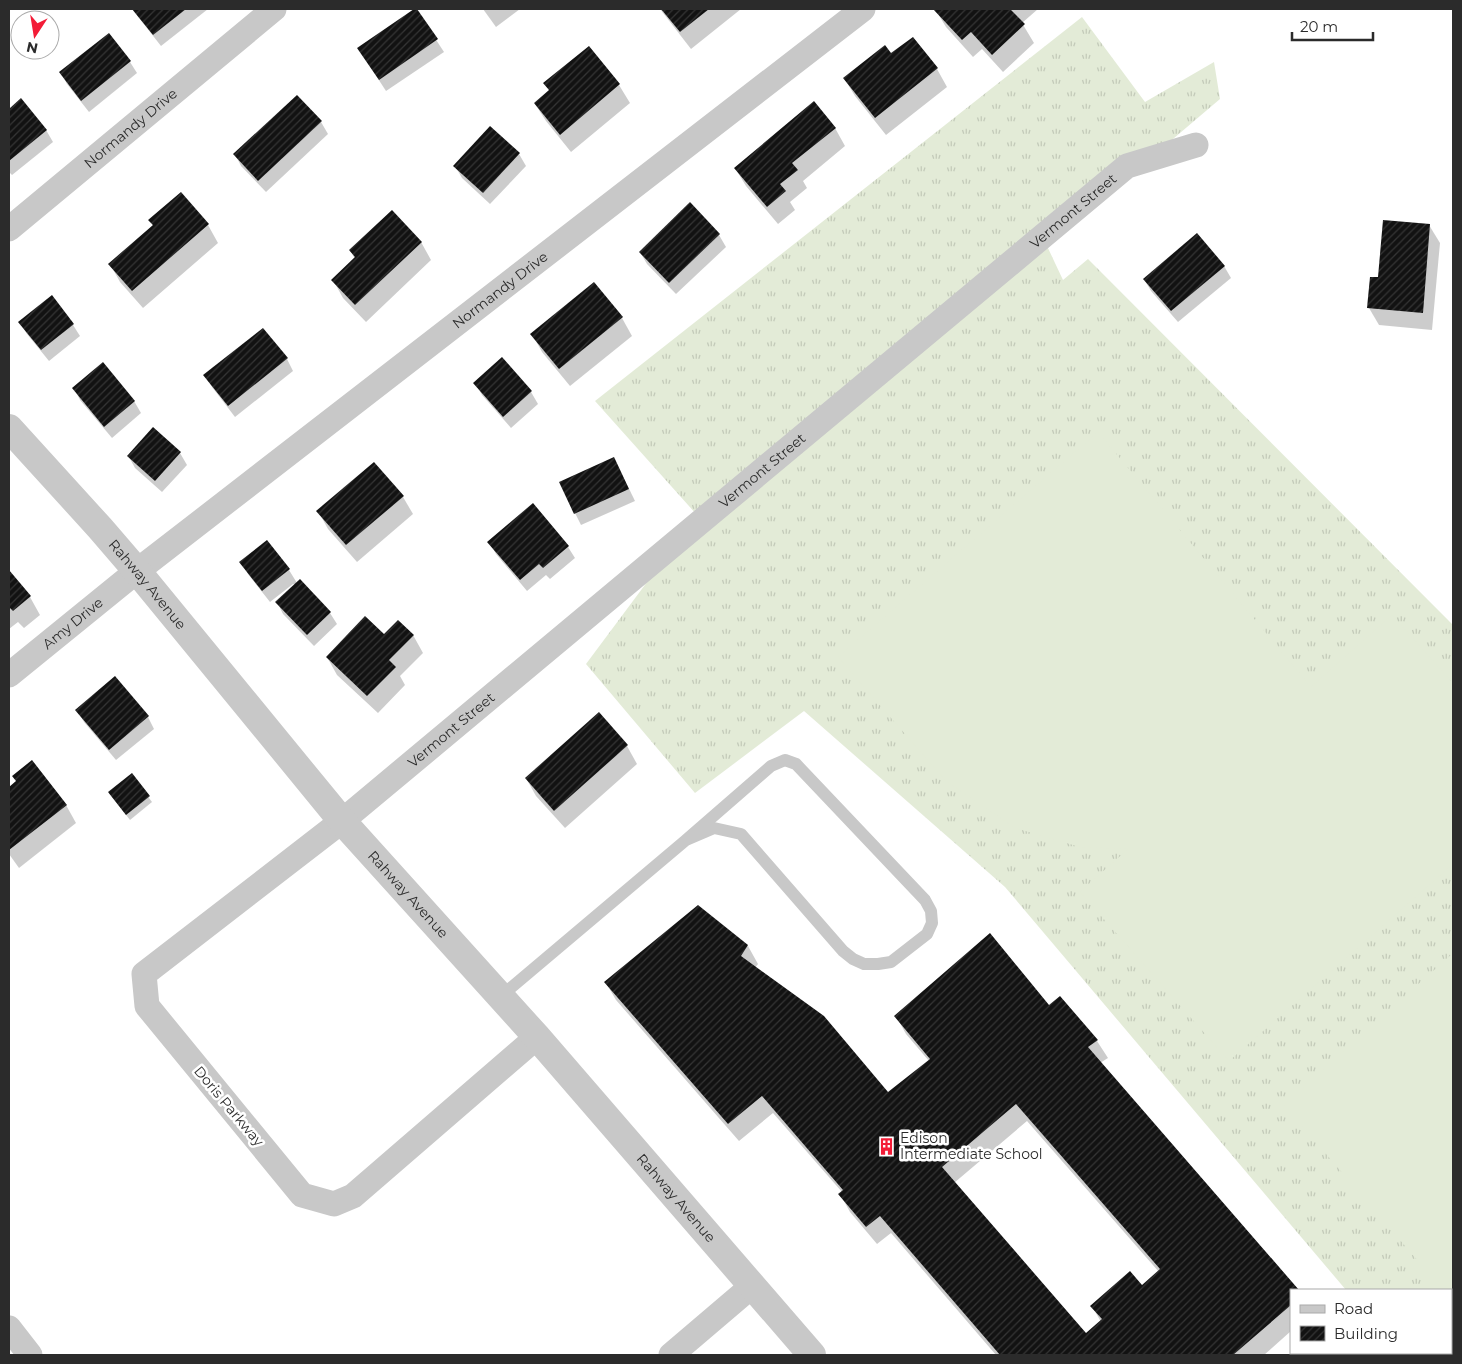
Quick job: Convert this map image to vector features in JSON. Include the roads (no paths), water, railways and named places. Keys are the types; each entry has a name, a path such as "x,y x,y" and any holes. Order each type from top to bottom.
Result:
{"street":[{"name":"Normandy Drive","path":"9,229 274,9"},
{"name":"Normandy Drive","path":"137,571 863,9"},
{"name":"Vermont Street","path":"342,821 1127,166 1196,146"},
{"name":"Rahway Avenue","path":"9,428 137,571 342,821 537,1037 812,1355"},
{"name":"Amy Drive","path":"9,675 137,571"},
{"name":"Doris Parkway","path":"342,821 144,974 147,1006 302,1195 334,1204 353,1196 537,1037"},
{"path":"670,1355 752,1286"},
{"path":"9,1328 30,1355"}],"lane":[{"path":"500,997 771,766 785,760 796,764 924,900 931,911 932,923 926,934 891,962 864,964 843,952 741,834 714,828 686,840"}],"place":[{"name":"Edison Intermediate School","path":"886,1146"}]}
